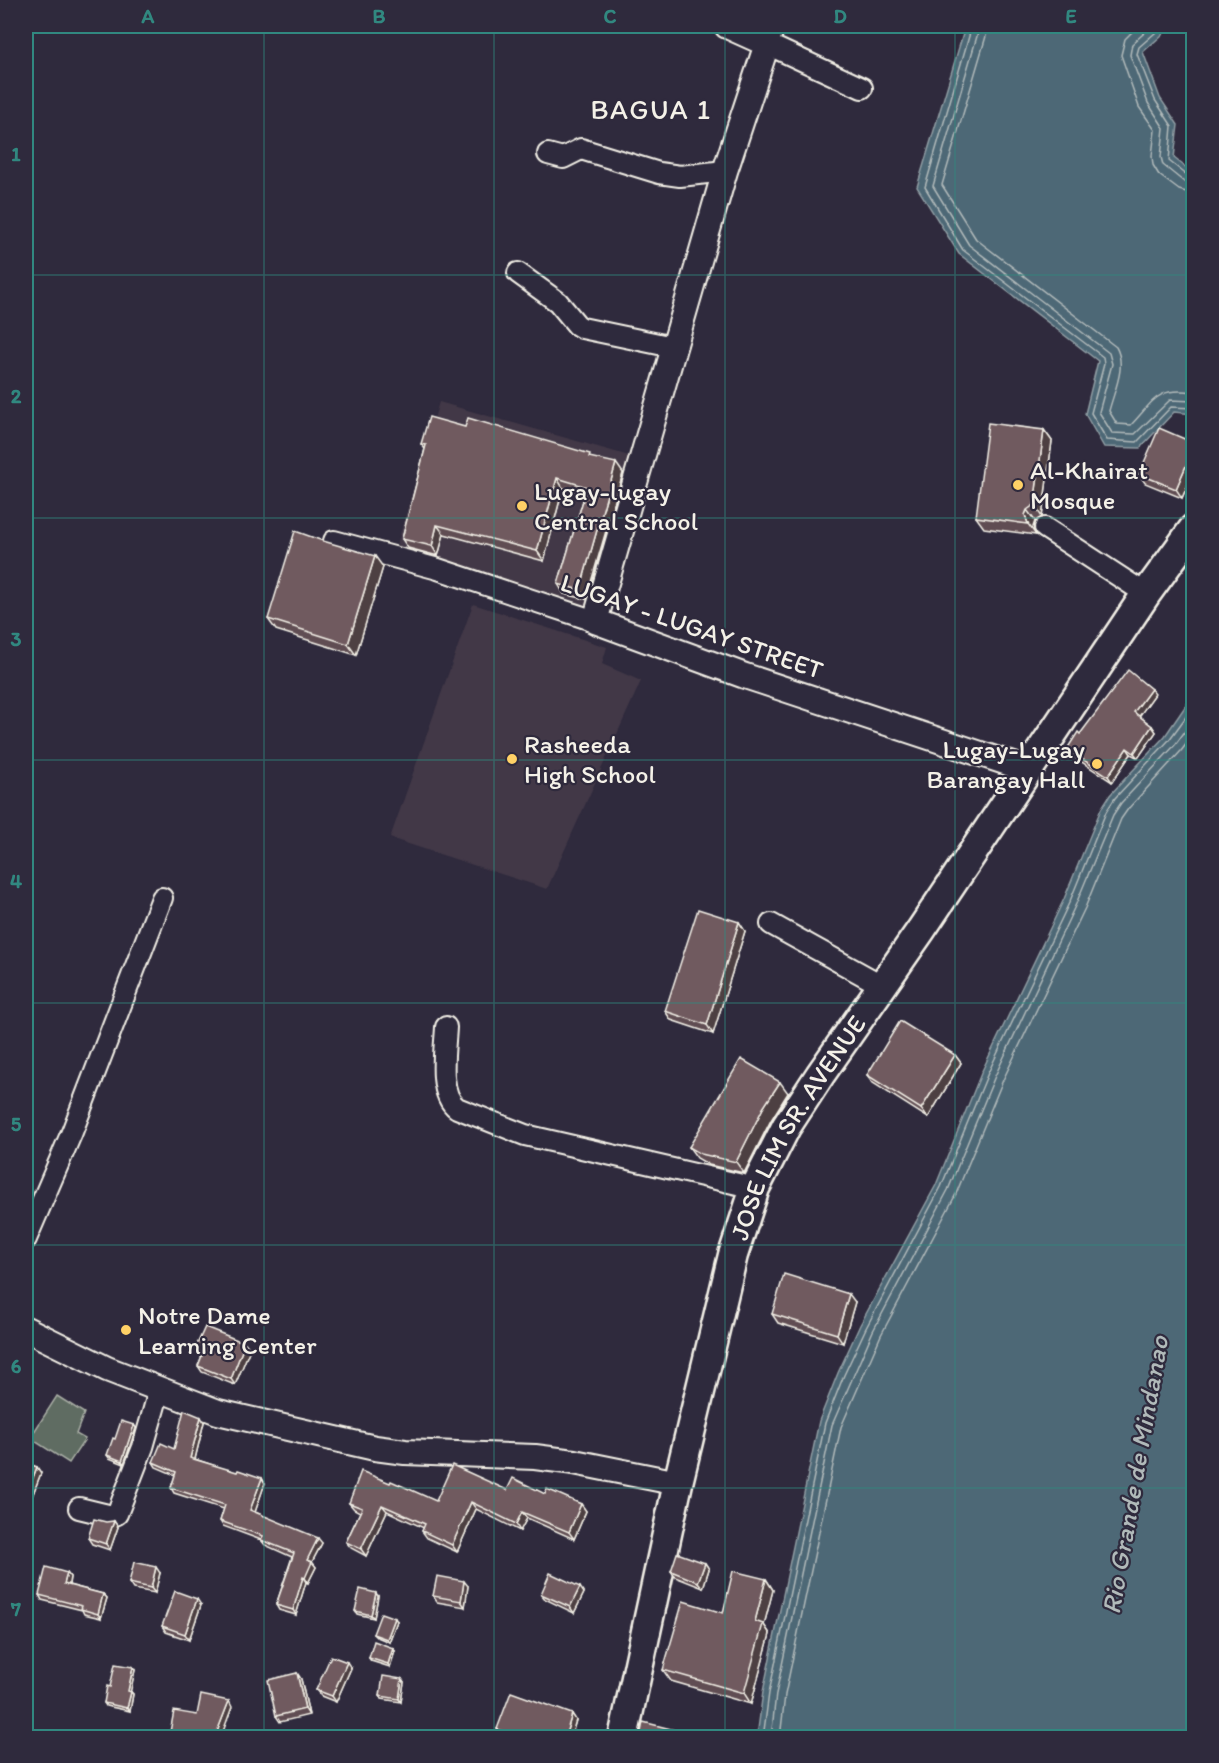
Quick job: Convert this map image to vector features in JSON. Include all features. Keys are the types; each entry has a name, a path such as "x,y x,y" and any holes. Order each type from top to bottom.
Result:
{"main road":[{"name":"JOSE LIM SR. AVENUE","path":"623,1737 678,1483 733,1255 755,1188 786,1127 820,1075 883,986 1146,594 1194,528"}],"street":[{"path":"727,26 771,35 862,88"},
{"path":"595,621 724,171 771,35"},
{"path":"549,154 563,158 581,149 659,173 680,176 724,171"},
{"path":"518,273 558,302 582,328 674,347"},
{"path":"1045,528 1146,594"},
{"name":"LUGAY - LUGAY STREET","path":"334,541 438,569 595,621 745,676 1029,770"},
{"path":"26,1239 72,1131 162,898"},
{"path":"771,924 883,986"},
{"path":"446,1027 446,1093 451,1103 457,1108 525,1135 755,1188"},
{"path":"26,1329 107,1369 218,1412 375,1448 405,1452 535,1457 597,1466 678,1483"},
{"path":"79,1508 111,1516 117,1514 143,1447 159,1391"}],"shaded area":[{"name":"Lugay-lugay Central School","path":"439,402 647,461 606,618 395,551"},
{"name":"Rasheeda High School","path":"473,604 607,647 602,664 641,681 547,889 390,838"}],"green space":[{"path":"57,1396 84,1413 76,1434 85,1439 69,1463 30,1438"}],"water":[{"path":"967,26 1172,26 1143,52 1160,98 1178,125 1174,158 1193,173 1193,414 1174,412 1140,448 1104,447 1085,414 1098,361 959,254 917,187"},
{"name":"Rio Grande de Mindanao","path":"1193,695 1193,1737 757,1737 763,1692 819,1421 838,1373 860,1325 936,1185 982,1071 1064,899 1101,809 1110,795 1165,736"}],"building":[{"path":"429,417 465,427 468,418 590,454 589,457 616,463 580,590 558,584 587,487 557,478 537,551 437,525 432,546 402,539 426,445 421,444"},
{"name":"Al-Khairat Mosque","path":"988,423 1044,430 1034,505 1027,510 1025,515 1028,524 976,517"},
{"path":"1159,428 1194,443 1176,489 1139,474"},
{"path":"295,531 375,556 348,644 268,619"},
{"path":"1128,670 1151,689 1134,712 1152,726 1134,753 1127,748 1108,776 1067,749"},
{"path":"698,909 739,922 707,1025 665,1011"},
{"path":"900,1021 955,1055 921,1109 867,1075"},
{"path":"741,1059 780,1082 763,1108 736,1162 701,1154 689,1147"},
{"path":"784,1274 849,1294 837,1334 772,1314"},
{"path":"205,1327 245,1343 231,1379 198,1366 203,1353 195,1349"},
{"path":"184,1410 201,1417 190,1458 262,1478 250,1510 318,1538 307,1560 312,1562 305,1578 303,1577 293,1610 276,1605 294,1553 261,1540 263,1536 220,1521 225,1505 171,1488 176,1472 153,1462 161,1443 174,1449"},
{"path":"121,1421 134,1425 122,1461 107,1455"},
{"path":"26,1463 37,1467 27,1493 26,1492"},
{"path":"452,1465 507,1490 513,1478 545,1494 547,1489 581,1504 569,1532 522,1512 516,1524 471,1502 452,1545 422,1531 425,1524 382,1505 361,1549 346,1542 362,1508 349,1503 361,1471 390,1483 391,1481 436,1501"},
{"path":"94,1519 114,1521 106,1544 88,1538"},
{"path":"677,1553 705,1563 698,1582 671,1571"},
{"path":"134,1562 156,1567 151,1588 129,1583"},
{"path":"46,1567 67,1573 64,1584 103,1594 98,1614 81,1609 82,1606 39,1595"},
{"path":"733,1571 766,1579 755,1621 763,1624 744,1693 663,1670 683,1601 723,1613"},
{"path":"550,1573 580,1587 570,1607 541,1594"},
{"path":"437,1576 464,1581 461,1601 433,1596"},
{"path":"360,1589 376,1593 371,1615 355,1611"},
{"path":"175,1591 197,1599 185,1634 162,1626"},
{"path":"381,1613 395,1618 387,1639 373,1634"},
{"path":"374,1641 393,1648 388,1664 369,1658"},
{"path":"331,1656 347,1662 332,1696 316,1690"},
{"path":"115,1664 133,1667 127,1708 104,1703"},
{"path":"297,1673 305,1709 276,1716 268,1680"},
{"path":"383,1676 402,1679 399,1699 380,1696"},
{"path":"511,1692 572,1714 565,1737 518,1737 497,1729"},
{"path":"201,1695 229,1701 215,1737 169,1737 174,1711 197,1715"},
{"path":"643,1722 687,1733 685,1737 640,1737"}],"place":[{"name":"Al-Khairat Mosque","path":"1018,485"},
{"name":"Lugay-lugay Central School","path":"522,506"},
{"name":"Rasheeda High School","path":"512,759"},
{"name":"Lugay-Lugay Barangay Hall","path":"1097,764"},
{"name":"Notre Dame Learning Center","path":"126,1330"}],"district":[{"name":"BAGUA 1","path":"651,109"}]}
